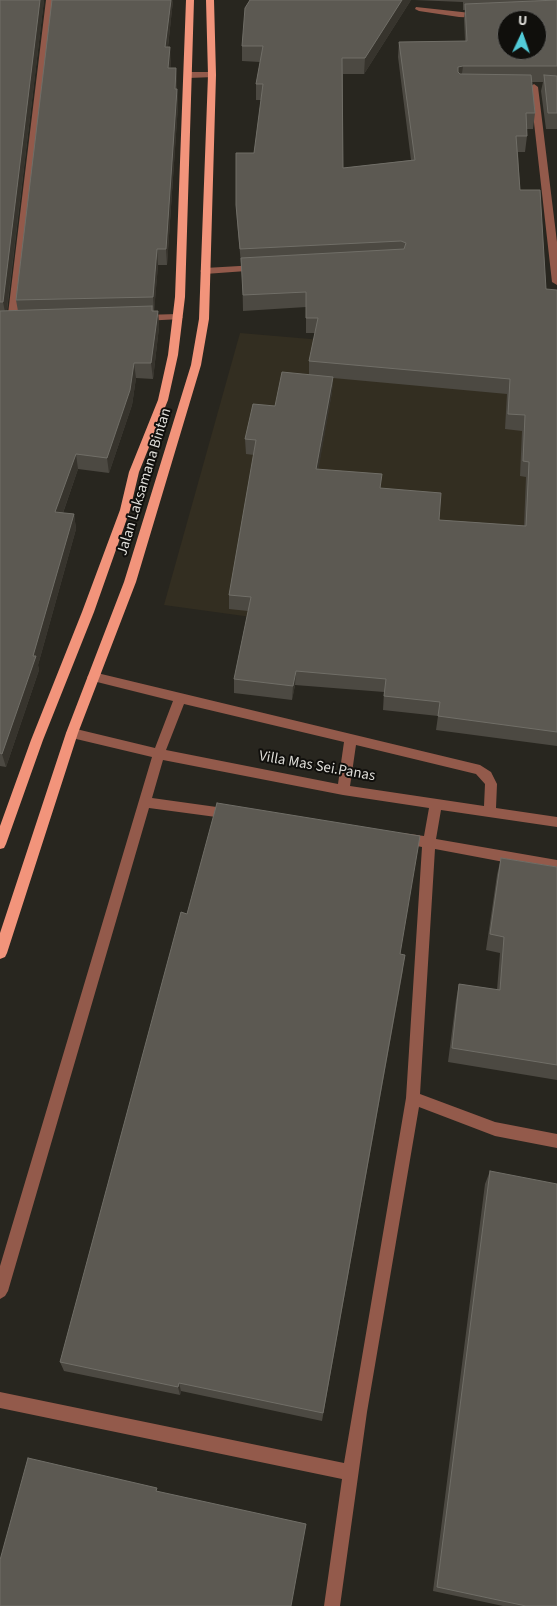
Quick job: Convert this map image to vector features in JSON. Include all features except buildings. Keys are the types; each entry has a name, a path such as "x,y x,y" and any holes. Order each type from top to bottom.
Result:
{"main road":[{"name":"Jalan Laksamana Bintan","path":"0,844 37,740 88,612 125,510 134,472 163,400 173,355 178,317 190,0"},
{"name":"Jalan Laksamana Bintan","path":"0,953 72,733 130,582 196,364 204,319 212,75 210,0"}],"street":[{"path":"0,322 17,322 50,0"},
{"path":"419,9 459,15 489,15"},
{"path":"188,75 212,75"},
{"path":"534,87 557,282"},
{"path":"205,271 263,268"},
{"path":"129,319 178,317"},
{"path":"94,677 480,770 487,776 491,784 490,813"},
{"path":"0,1291 159,754 180,697"},
{"name":"Villa Mas Sei.Panas","path":"72,733 159,754 343,790 557,822"},
{"path":"343,790 351,739"},
{"path":"145,802 243,816"},
{"path":"332,1606 359,1412 413,1098 429,841 436,804"},
{"path":"389,836 429,841 557,866"},
{"path":"413,1098 495,1129 557,1141"},
{"path":"0,1400 351,1473"}],"shaded area":[{"path":"240,333 557,360 557,659 164,605"}]}
